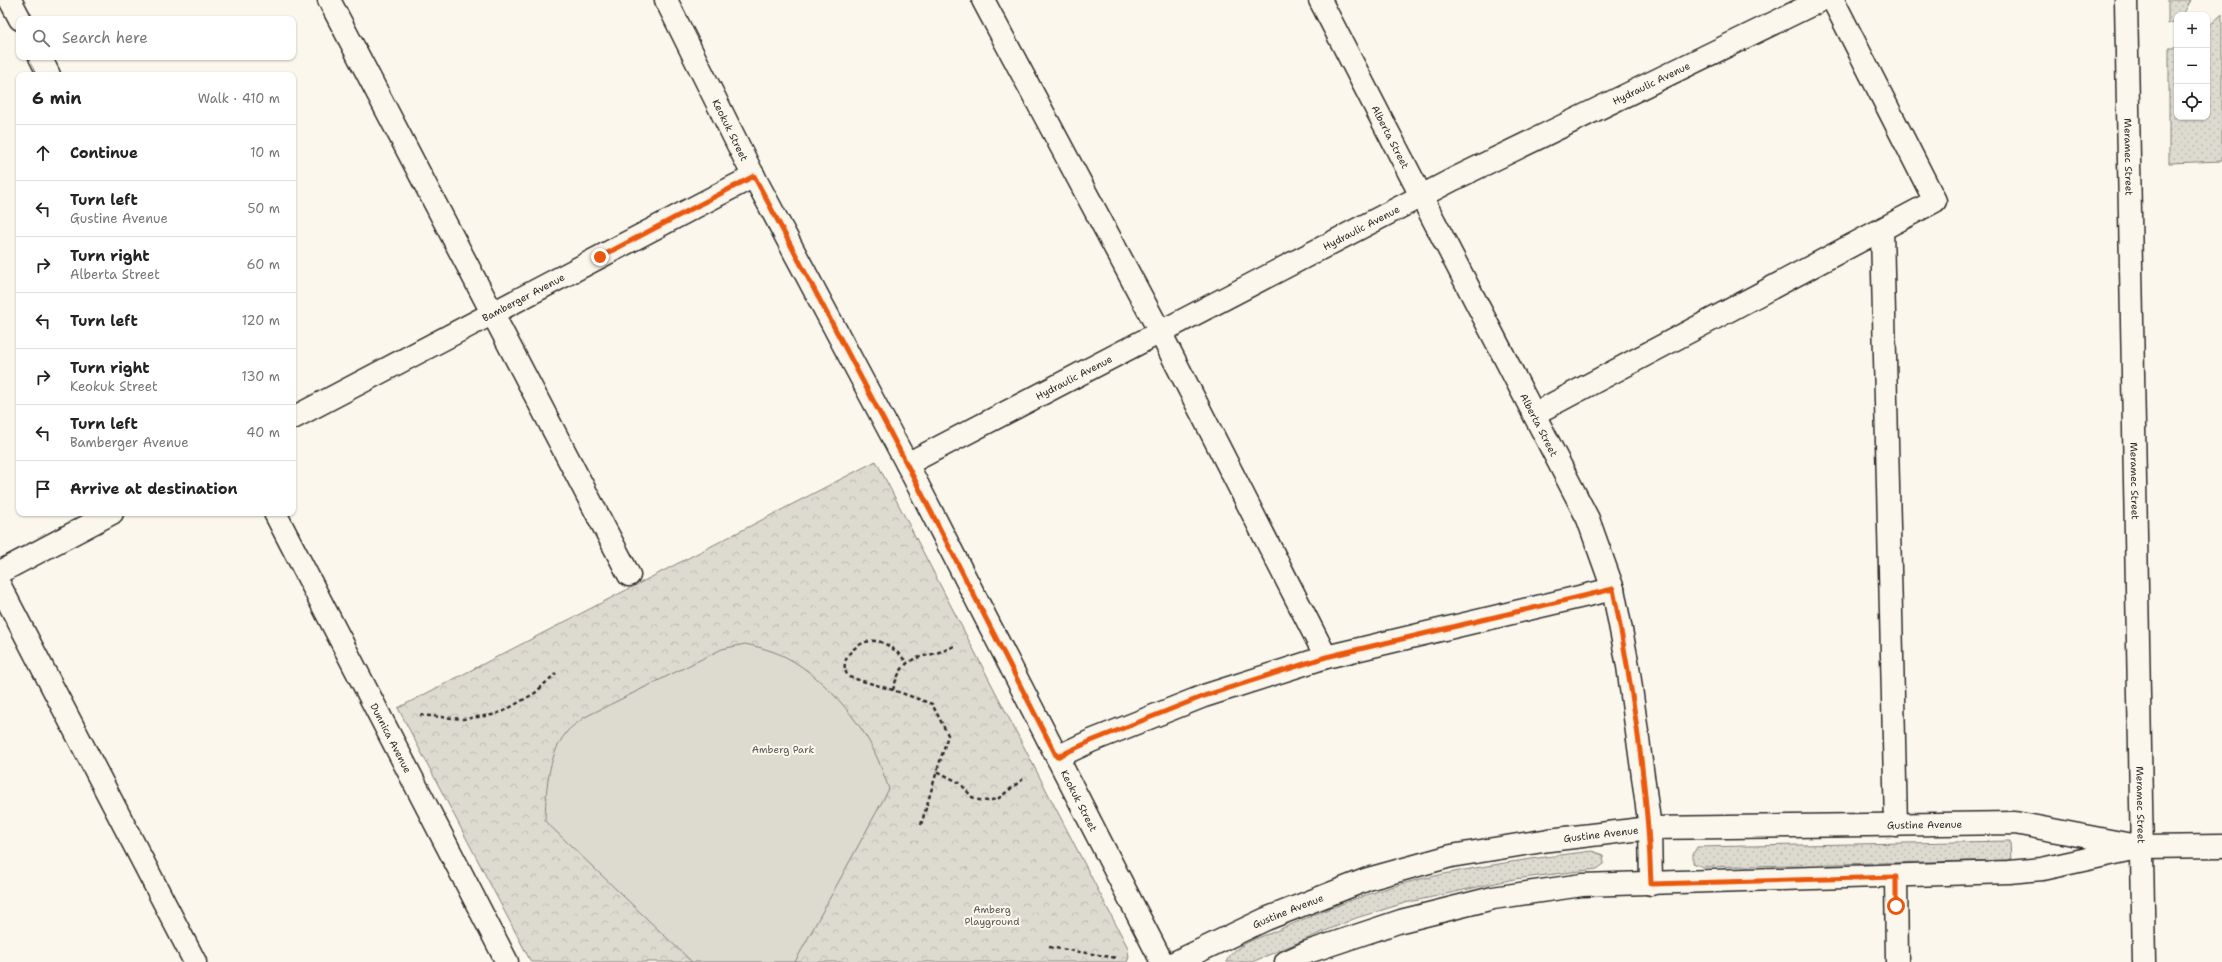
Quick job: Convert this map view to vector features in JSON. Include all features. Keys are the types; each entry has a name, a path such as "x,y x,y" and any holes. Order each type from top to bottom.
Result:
{"street":[{"path":"10,0 18,16"},
{"path":"329,0 629,575"},
{"name":"Keokuk Street","path":"666,0 754,176 907,464 1162,962"},
{"path":"983,0 1160,332 1326,657"},
{"name":"Alberta Street","path":"1320,0 1588,519 1613,589 1628,666 1650,828 1651,884"},
{"name":"Hydraulic Avenue","path":"907,464 1422,196 1820,0"},
{"path":"1534,414 1935,201 1833,0"},
{"name":"Meramec Street","path":"2126,0 2144,962"},
{"path":"42,60 48,72"},
{"name":"Bamberger Avenue","path":"296,416 754,176"},
{"path":"1882,230 1896,825"},
{"path":"0,572 106,516"},
{"name":"Dunnica Avenue","path":"277,516 507,962"},
{"path":"0,586 195,962"},
{"path":"1057,757 1091,741 1204,696 1326,657 1613,589"},
{"name":"Gustine Avenue","path":"1176,962 1266,919 1368,879 1451,856 1549,840 1650,828 2015,823 2142,847"},
{"name":"Gustine Avenue","path":"1286,962 1308,952 1401,921 1493,898 1582,885 1896,877 2009,872 2042,868 2142,847 2222,846"},
{"path":"1896,877 1897,962"}],"path":[{"path":"907,663 900,653 871,641 860,645 847,655 845,665 848,677 893,690 932,704 948,735 921,824"},
{"path":"893,690 896,681 907,663 916,657 954,646"},
{"path":"420,714 463,719 492,715 504,711 535,693 556,672"},
{"path":"937,771 960,783 972,797 979,800 988,801 999,798 1023,779"},
{"path":"1049,947 1117,958"}],"green space":[{"path":"2168,0 2191,0 2185,12 2174,12 2174,21 2168,24"},
{"path":"2222,14 2222,161 2169,163 2169,48 2174,48 2174,120 2210,120 2210,25"},
{"name":"Amberg Park","path":"876,461 1127,946 1129,957 1127,962 531,962 398,708"},
{"path":"745,644 768,650 786,657 817,678 831,692 856,722 866,737 880,765 889,789 795,962 692,962 545,821 549,775 551,764 560,742 570,729 585,717 722,649"},
{"path":"2010,841 2011,860 1703,867 1693,863 1693,854 1697,847"},
{"path":"1592,851 1603,855 1604,864 1597,869 1514,879 1405,903 1356,918 1252,962 1226,962 1235,951 1248,942 1329,909 1385,889 1421,879 1485,866"}],"route":[{"path":"600,257 754,176 901,453 1057,757 1091,741 1204,696 1326,657 1613,589 1628,666 1650,828 1651,884 1896,877 1896,906"}],"park label":[{"name":"Amberg Playground","path":"992,914"}]}
